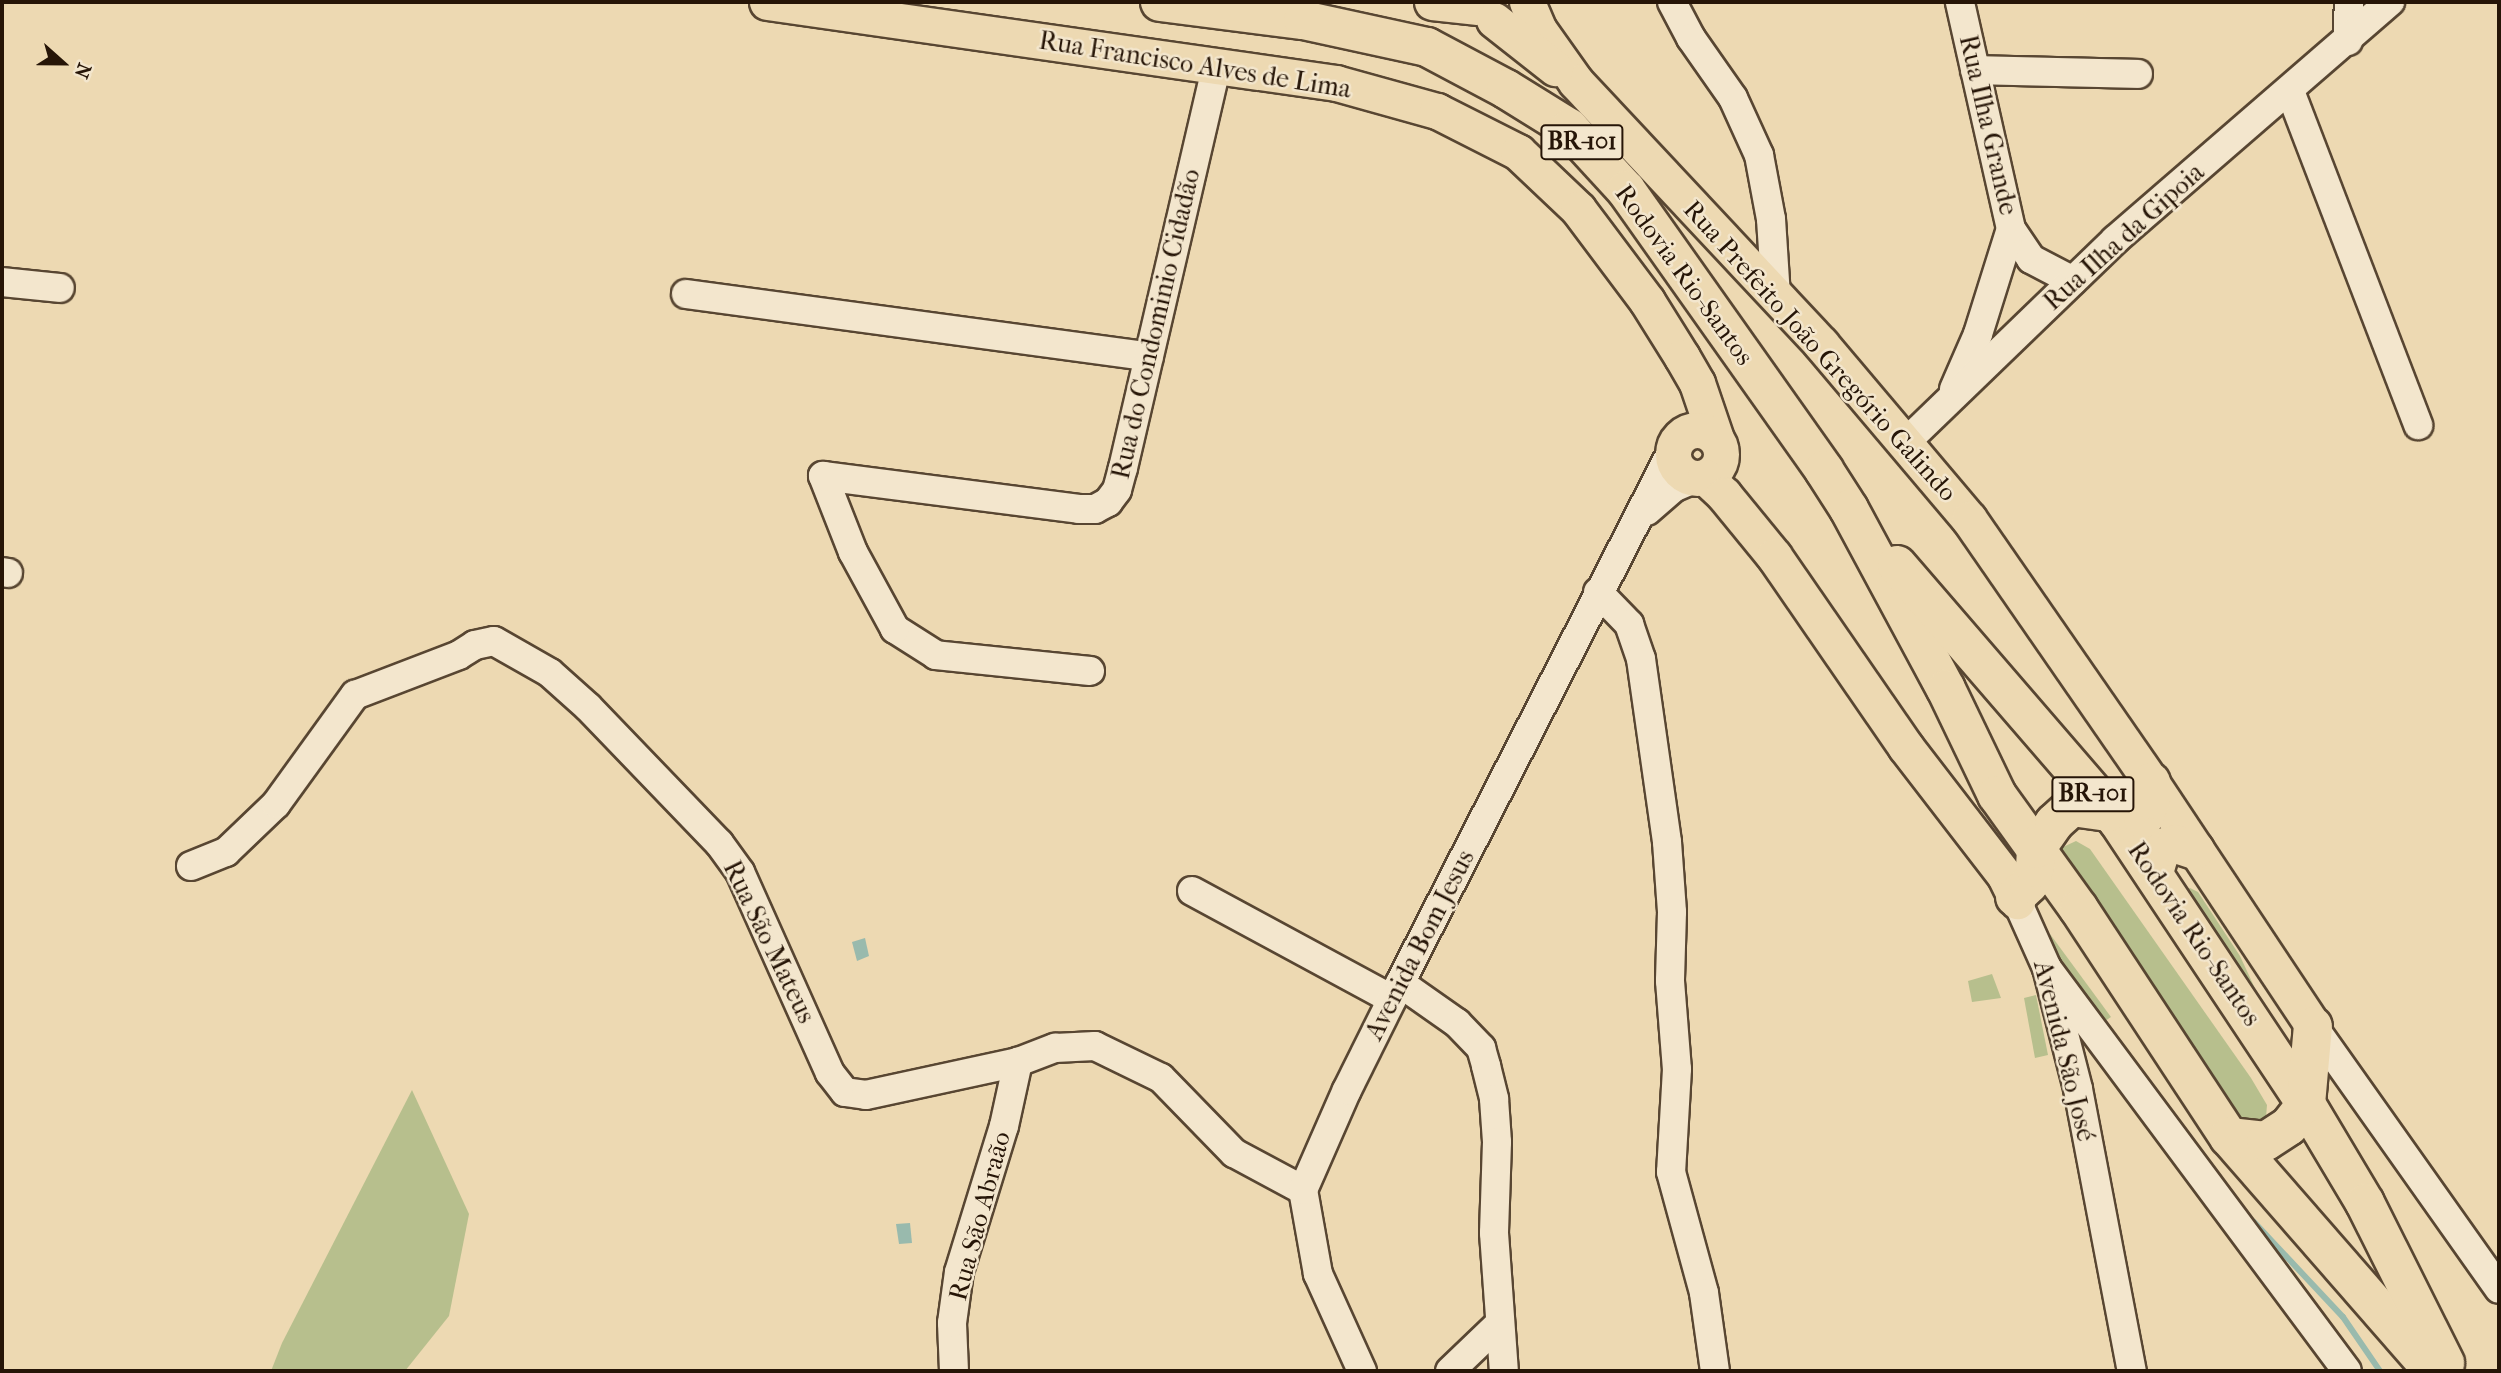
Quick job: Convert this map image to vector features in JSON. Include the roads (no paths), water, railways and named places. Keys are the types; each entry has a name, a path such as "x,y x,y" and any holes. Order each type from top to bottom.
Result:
{"highway":[{"name":"Rodovia Rio-Santos","path":"1160,2 1303,20 1427,47 1506,89 1569,128 1626,190 1849,509 2113,816 2154,873 2306,1104 2365,1203 2449,1371"},
{"name":"Rodovia Rio-Santos","path":"1849,509 1946,689 1997,795 2079,909 2229,1137 2433,1371"},
{"path":"2016,899 2029,884 2035,868 2036,849 2054,822 2072,807 2133,823 2143,819 2151,800 2151,782"},
{"path":"2154,873 2159,855 2166,847 2176,844 2195,850"},
{"path":"2016,899 2046,890 2061,896 2079,909"},
{"path":"2229,1137 2266,1142 2289,1126 2306,1104 2313,1026"}],"main road":[{"name":"Rua Francisco Alves de Lima","path":"767,2 1336,83 1437,111 1518,152 1578,209 1647,301 1697,383 1709,460"},
{"path":"1432,2 1499,7"},
{"name":"Rua Prefeito João Gregório Galindo","path":"1499,7 1527,49 1576,82 1776,297 1906,442 1969,519 2151,782 2313,1026"},
{"name":"Rua Francisco Alves de Lima","path":"1675,445 1688,398 1682,357"},
{"path":"1675,445 1693,429 1709,431 1709,460"},
{"name":"Avenida São José","path":"1709,460 1736,484 1774,556 1905,746 2005,876 2016,899"}],"street":[{"path":"1672,2 1691,38 1732,99 1759,155 1771,219 1776,297"},
{"name":"Rua Ilha Grande","path":"1946,404 1978,334 2011,229 1960,2"},
{"path":"2348,41 2349,2"},
{"name":"Rua Ilha da Gipoia","path":"1906,442 2115,240 2390,2"},
{"name":"Rua do Condominio Cidadão","path":"1090,671 936,655 895,629 853,552 822,476 1094,509 1108,502 1117,490 1216,67"},
{"path":"1975,70 2138,74"},
{"path":"2290,91 2418,425"},
{"path":"2011,229 2031,259 2073,281"},
{"path":"2,282 60,288"},
{"path":"686,294 1149,357"},
{"name":"Avenida Bom Jesus","path":"1303,1190 1347,1090 1396,991 1675,445"},
{"name":"Avenida Bom Jesus","path":"1629,531 1659,498 1709,460"},
{"path":"1598,592 1629,624 1641,659 1667,842 1672,912 1670,994 1677,1069 1671,1172 1704,1293 1715,1371"},
{"name":"Rua São Mateus","path":"191,866 226,852 276,804 355,695 459,655 475,645 494,641 550,673 588,707 719,843 740,872 830,1073 845,1092 866,1095 1018,1062 1055,1048 1095,1046 1161,1078 1234,1153 1303,1190"},
{"path":"1192,891 1457,1023 1481,1048 1494,1099 1497,1142 1494,1233 1504,1371"},
{"name":"Avenida São José","path":"2016,899 2047,968 2078,1089 2132,1371"},
{"path":"2047,968 2347,1371"},
{"path":"2313,1026 2499,1289"},
{"name":"Rua São Abraão","path":"954,1371 952,1323 959,1272 1004,1126 1018,1062"},
{"path":"1303,1190 1318,1273 1363,1371"},
{"path":"1450,1371 1500,1323"}],"waterway":[{"path":"2254,1222 2343,1317 2380,1371"}]}
